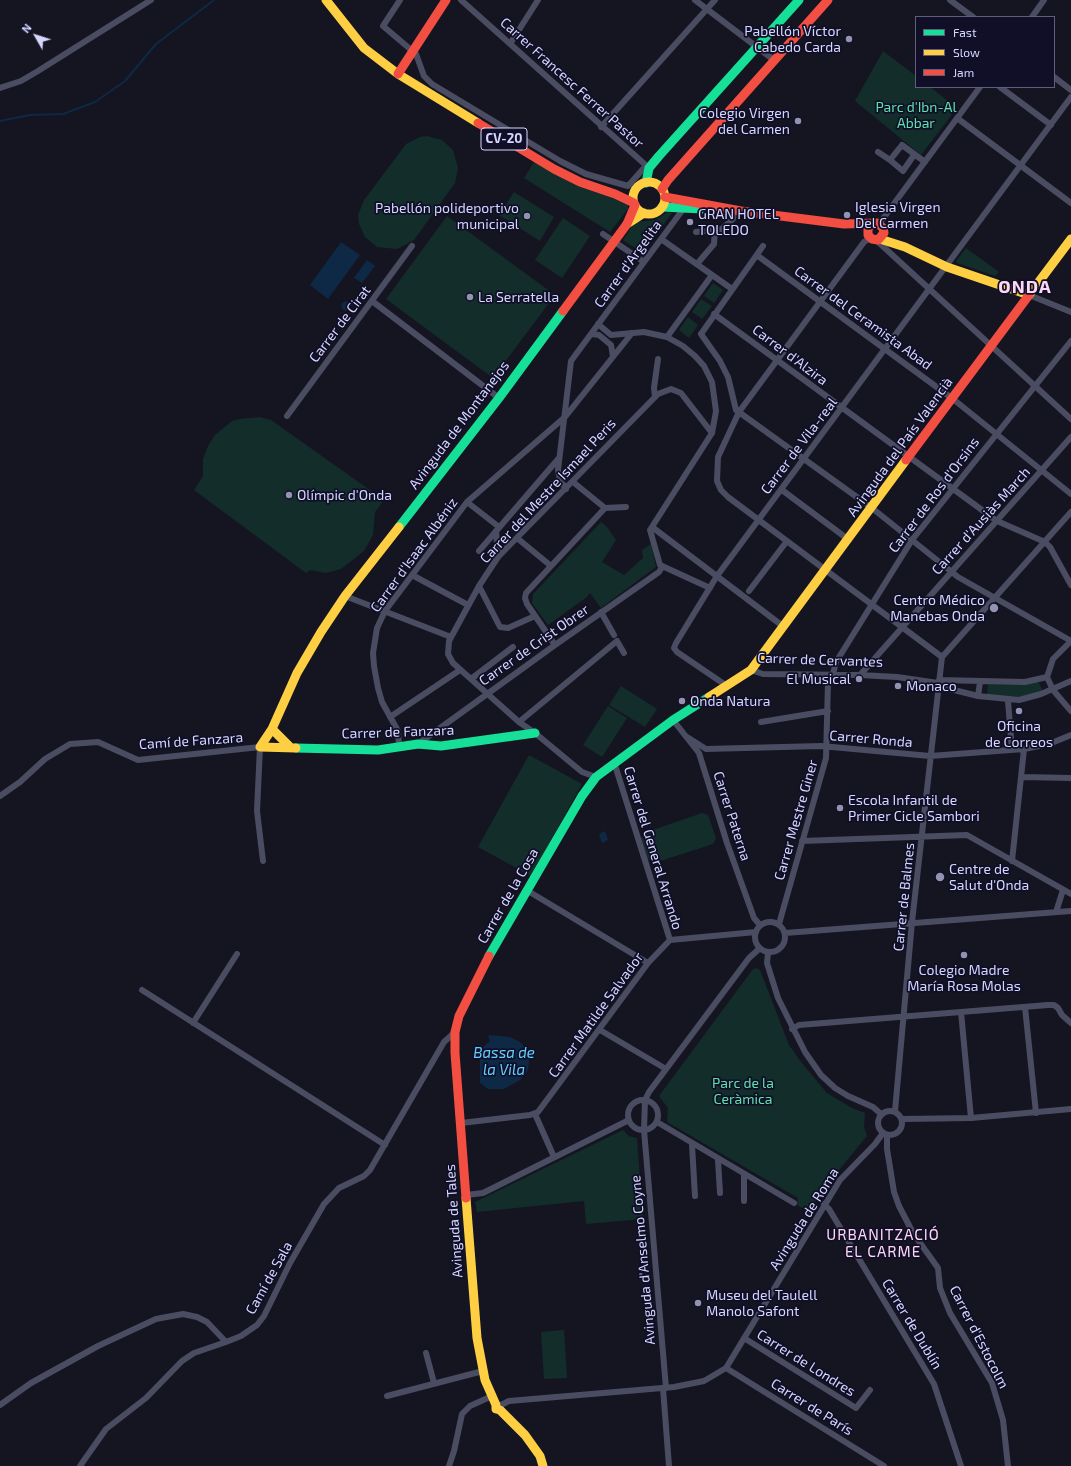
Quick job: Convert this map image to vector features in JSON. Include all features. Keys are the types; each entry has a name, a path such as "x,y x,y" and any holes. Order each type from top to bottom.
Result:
{"main road":[{"name":"CV-20","path":"326,0 364,48 398,74 554,170 580,182 615,194 634,204 644,213"},
{"path":"398,74 446,0"},
{"path":"646,183 649,168 799,0"},
{"path":"662,207 668,180 828,0"},
{"path":"634,204 634,193 641,185 646,183 655,183 664,193 737,211"},
{"name":"CV-20","path":"615,194 634,193"},
{"name":"Avinguda de Montanejos","path":"260,747 272,729 297,673 321,632 345,596 499,398 627,224 634,204"},
{"path":"644,213 654,213 662,207 684,208 737,211 844,224 876,224 883,228 876,237"},
{"name":"Avinguda de Montanejos","path":"627,224 644,213"},
{"path":"844,224 905,247 947,267 1029,295"},
{"path":"876,224 869,226 876,237"},
{"name":"Avinguda del País Valencià","path":"751,670 910,458 1071,239"},
{"name":"Carrer de Cervantes","path":"727,686 751,670"},
{"name":"Carrer de la Cosa","path":"455,1032 459,1016 479,977 582,796 596,777 672,720 727,686"},
{"path":"272,729 277,748"},
{"path":"272,729 291,748"},
{"name":"Carrer de Fanzara","path":"260,747 378,750 418,744 441,746 536,733"},
{"name":"Avinguda de Tales","path":"455,1032 477,1338 482,1371 492,1396 534,1446 543,1466"}],"street":[{"path":"0,88 21,80 38,71 151,0"},
{"path":"400,0 383,26 413,51 418,59 424,76 432,84 575,169 628,186 643,169 649,168"},
{"name":"Carrer Francesc Ferrer Pastor","path":"461,0 601,127 649,168"},
{"path":"510,44 538,0"},
{"path":"695,0 774,60"},
{"path":"601,127 715,0"},
{"path":"950,0 972,16"},
{"path":"1033,16 1044,0"},
{"path":"1055,79 1071,90"},
{"path":"876,224 913,179 979,88"},
{"path":"1001,88 1051,125"},
{"name":"Carrer de Vila-real","path":"727,686 677,652 674,648 676,643 717,576 947,267 1071,97"},
{"path":"957,118 1071,203"},
{"path":"890,160 902,145 925,162"},
{"path":"878,152 913,179"},
{"path":"903,170 914,155"},
{"name":"Carrer d'Argelita","path":"566,489 558,475 571,361 684,208"},
{"path":"696,232 722,229 733,220 737,211"},
{"path":"697,264 714,244 715,230"},
{"path":"603,234 644,262"},
{"path":"1071,419 929,290 876,237 864,242 778,361 739,412 718,457 717,481 721,490 728,497 942,657 1071,512"},
{"path":"662,239 732,289"},
{"name":"Carrer de Cirat","path":"287,416 412,246"},
{"path":"763,246 758,256 732,289 701,334 724,368 730,383 734,407 804,460 872,508 958,577 1071,641 1053,659 1046,677 1052,690 1071,711"},
{"name":"Carrer del Ceramista Abad","path":"758,256 953,399 1071,494"},
{"path":"667,337 712,275"},
{"path":"1029,295 1071,312"},
{"path":"372,301 499,398"},
{"name":"Carrer d'Alzira","path":"714,314 997,521 1045,542"},
{"path":"598,324 611,335 615,354"},
{"path":"611,335 649,332 667,337 683,346 695,356 704,366 712,382 716,411 712,432 652,527 651,532 659,562 662,567 710,588"},
{"name":"Carrer d'Argelita","path":"565,417 632,333"},
{"path":"592,334 599,335 611,345 615,354"},
{"name":"Carrer de Ros d'Orsins","path":"833,674 836,662 912,540 1071,341"},
{"path":"655,397 654,388 658,359"},
{"name":"Carrer del Mestre Ismael Peris","path":"596,777 582,772 536,733 519,722 460,670 449,657 448,648 451,637 479,586 498,557 574,482 655,397 662,392 671,389 679,391 712,432"},
{"name":"Carrer d'Isaac Albéniz","path":"399,746 398,731 390,717 378,688 374,666 373,653 378,628 385,611 467,502 565,417"},
{"name":"Carrer d'Ausiàs March","path":"860,675 1071,437"},
{"path":"478,551 559,458"},
{"path":"574,482 603,506 626,507"},
{"path":"782,490 849,540"},
{"path":"467,502 498,529 498,557"},
{"path":"555,645 526,601 526,593 596,518 603,506"},
{"path":"652,527 784,627"},
{"path":"517,538 551,566"},
{"path":"749,591 787,541"},
{"path":"1045,542 1050,547 1071,585"},
{"name":"Carrer de Crist Obrer","path":"418,744 659,572 662,567"},
{"path":"412,575 468,605"},
{"path":"479,586 500,627 508,628 535,616"},
{"path":"345,596 451,637"},
{"path":"601,612 614,635"},
{"path":"519,722 617,641 624,653"},
{"path":"471,680 513,647"},
{"name":"Carrer de Balmes","path":"895,1111 912,922 942,657"},
{"path":"390,717 460,670"},
{"name":"Carrer de Cervantes","path":"751,670 763,674 833,674 897,677 938,683 978,696 1008,701 1030,698 1071,681"},
{"name":"Carrer Mestre Giner","path":"779,924 827,747 828,682 833,674"},
{"name":"Carrer de Cervantes","path":"938,683 1025,682 1046,677"},
{"path":"978,696 980,682"},
{"path":"1008,701 1012,750"},
{"path":"761,722 828,711"},
{"name":"Carrer Paterna","path":"672,720 687,737 701,758 727,843 754,918 760,925"},
{"name":"Carrer Ronda","path":"687,737 703,748 715,749 827,747 930,756 1024,749 1049,744 1071,735"},
{"name":"Camí de Fanzara","path":"0,796 20,782 45,759 70,744 98,742 138,760 260,747"},
{"path":"260,747 257,811 263,861"},
{"path":"701,758 715,749"},
{"path":"1012,861 1024,749"},
{"name":"Carrer del General Arrando","path":"614,762 670,940"},
{"path":"1022,777 1071,778"},
{"path":"802,841 967,835 1071,894"},
{"path":"1056,912 1063,890"},
{"path":"528,891 648,963"},
{"path":"785,933 912,922 1071,911"},
{"path":"770,922 779,924 785,933 786,938 782,947 778,951 768,953 759,949 755,941 756,932 760,925 770,922"},
{"path":"670,940 756,932"},
{"name":"Carrer Matilde Salvador","path":"535,1114 548,1100 648,963 670,940"},
{"path":"645,1100 649,1092 749,958 759,949"},
{"path":"768,953 767,963 778,998 805,1052 821,1075 835,1088 848,1096 874,1106 881,1114"},
{"path":"193,1023 237,954"},
{"path":"142,990 384,1145"},
{"path":"792,1028 799,1025 1054,1005 1071,1023"},
{"path":"1025,1007 1036,1112"},
{"path":"961,1012 972,1118"},
{"path":"600,1030 666,1069"},
{"name":"Carrer de la Cosa","path":"370,1170 444,1042 455,1032"},
{"path":"645,1100 654,1104 658,1113 657,1122 652,1128 644,1130 632,1126 629,1120 629,1112 632,1106 645,1100"},
{"name":"Avinguda d'Anselmo Coyne","path":"645,1100 644,1130 669,1466"},
{"path":"903,1119 902,1128 896,1134 885,1134 879,1128 878,1120 881,1114 888,1110 895,1111 903,1119 972,1118 1071,1110"},
{"path":"461,1123 535,1114 554,1157"},
{"path":"466,1195 483,1193 629,1120"},
{"path":"657,1122 692,1145 794,1203"},
{"name":"Avinguda de Roma","path":"726,1368 824,1204 840,1180 885,1134"},
{"name":"Carrer d'Estocolm","path":"885,1134 894,1192 899,1206 913,1233 938,1268 940,1288 950,1313 989,1377 995,1391 1003,1420 1008,1466"},
{"path":"692,1145 695,1196"},
{"path":"718,1160 720,1193"},
{"name":"Camí de Sala","path":"80,1466 106,1429 146,1398 182,1361 194,1354 226,1342 250,1330 264,1316 290,1263 329,1197 339,1188 364,1176 370,1170"},
{"path":"744,1174 744,1201"},
{"name":"Carrer de Dublín","path":"824,1204 829,1209 934,1384 961,1466"},
{"path":"0,1405 38,1379 98,1346 156,1319 183,1314 197,1317 207,1322 226,1342"},
{"name":"Carrer de Londres","path":"744,1338 856,1408 870,1390"},
{"path":"426,1353 434,1384"},
{"path":"499,1406 509,1401 664,1388 704,1380 726,1368"},
{"name":"Carrer de París","path":"726,1368 884,1466"},
{"path":"387,1396 482,1371"},
{"path":"449,1466 454,1451 462,1414 470,1406 492,1396"}],"green space":[{"name":"Parc d'Ibn-Al Abbar","path":"883,51 915,75 915,88 931,88 957,108 921,155 855,101"},
{"path":"427,136 442,140 453,150 458,168 455,183 414,240 397,249 377,247 365,237 359,224 358,215 364,200 406,144 420,137"},
{"path":"534,162 628,204 628,209 610,232 524,178"},
{"name":"Pabellón polideportivo municipal","path":"514,192 554,217 540,241 499,215"},
{"path":"668,212 672,213 643,253 623,240 635,222 655,220"},
{"name":"La Serratella","path":"447,216 555,295 493,378 386,299"},
{"path":"563,218 590,236 562,278 535,260"},
{"path":"966,248 999,272 995,276 957,263 956,261"},
{"path":"713,283 723,290 714,303 704,296"},
{"path":"701,299 712,306 702,319 692,312"},
{"path":"688,317 698,325 689,338 679,330"},
{"name":"Olímpic d'Onda","path":"260,417 271,420 384,500 375,512 373,535 364,551 341,569 326,573 310,570 306,573 194,490 203,476 203,459 208,446 215,435 232,421"},
{"path":"601,522 607,527 616,540 602,562 624,575 643,558 642,550 651,544 656,567 601,608 590,593 587,597 548,625 532,603 533,594"},
{"path":"1038,681 1043,691 1020,698 987,695 988,684"},
{"path":"621,686 657,709 645,727 609,705"},
{"path":"608,706 627,718 602,757 583,745"},
{"path":"529,755 582,784 531,876 478,847"},
{"path":"702,813 708,815 716,838 713,844 654,863 647,859 641,840 644,833"},
{"name":"Parc de la Ceràmica","path":"757,968 760,970 789,1045 801,1062 827,1093 852,1108 865,1113 864,1127 867,1136 824,1188 809,1212 797,1205 798,1198 667,1122 668,1108 659,1096 753,969"},
{"path":"623,1130 629,1136 637,1138 643,1219 586,1224 584,1201 477,1212 475,1202"},
{"path":"564,1330 567,1378 544,1379 541,1332"}],"water":[{"path":"341,242 360,255 328,299 310,285"},
{"path":"367,260 375,266 362,283 354,278"},
{"path":"346,301 351,306 346,311 341,306"},
{"path":"605,831 608,840 602,843 599,834"},
{"name":"Bassa de la Vila","path":"488,1035 510,1037 520,1042 530,1053 528,1070 520,1080 504,1089 488,1089 480,1083 480,1050 490,1041"}],"waterway":[{"path":"0,121 30,115 63,114 95,102 125,81 156,44 214,0"}],"traffic: fast":[{"path":"646,183 649,168 659,156 799,0"},
{"path":"662,207 703,209"},
{"path":"399,527 499,398 563,311"},
{"path":"489,956 582,796 596,777 673,720 709,697"},
{"path":"296,748 378,750 418,744 441,746 535,733"}],"traffic: slow":[{"path":"326,0 364,48 398,74 478,123"},
{"path":"646,182 652,182 662,189 665,198 664,204 658,211 652,214 646,214 636,207 633,201 633,195 640,185 646,182"},
{"path":"627,224 644,213"},
{"path":"880,239 905,247 947,267 1029,295 1071,239"},
{"path":"709,697 751,670 906,460"},
{"path":"296,748 260,747 272,729 297,673 321,632 345,596 399,527"},
{"path":"272,729 291,748"},
{"path":"466,1198 477,1338 485,1380 496,1405 496,1409 500,1410 525,1435 540,1456 543,1466"}],"traffic: jam":[{"path":"398,74 446,0"},
{"path":"662,189 668,180 828,0"},
{"path":"478,123 554,169 580,182 615,194 634,203"},
{"path":"665,197 741,211 844,224 877,223 883,228 884,233 878,240 872,239 868,235 868,228 873,224"},
{"path":"563,311 627,224 635,205"},
{"path":"906,460 1029,295"},
{"path":"466,1198 455,1053 455,1032 459,1016 489,956"}],"place":[{"name":"Pabellón Víctor Cabedo Carda","path":"849,39"},
{"name":"Colegio Virgen del Carmen","path":"798,121"},
{"name":"Iglesia Virgen Del Carmen","path":"847,215"},
{"name":"Pabellón polideportivo municipal","path":"527,216"},
{"name":"GRAN HOTEL TOLEDO","path":"690,222"},
{"name":"La Serratella","path":"470,297"},
{"name":"Olímpic d'Onda","path":"289,495"},
{"name":"Centro Médico Manebas Onda","path":"994,608"},
{"name":"El Musical","path":"859,679"},
{"name":"Monaco","path":"898,686"},
{"name":"Onda Natura","path":"682,701"},
{"name":"Oficina de Correos","path":"1019,711"},
{"name":"Escola Infantil de Primer Cicle Sambori","path":"840,808"},
{"name":"Centre de Salut d'Onda","path":"940,877"},
{"name":"Colegio Madre María Rosa Molas","path":"964,955"},
{"name":"Museu del Taulell Manolo Safont","path":"698,1303"}],"district":[{"name":"ONDA","path":"1025,287"},
{"name":"URBANITZACIÓ EL CARME","path":"883,1244"}]}
